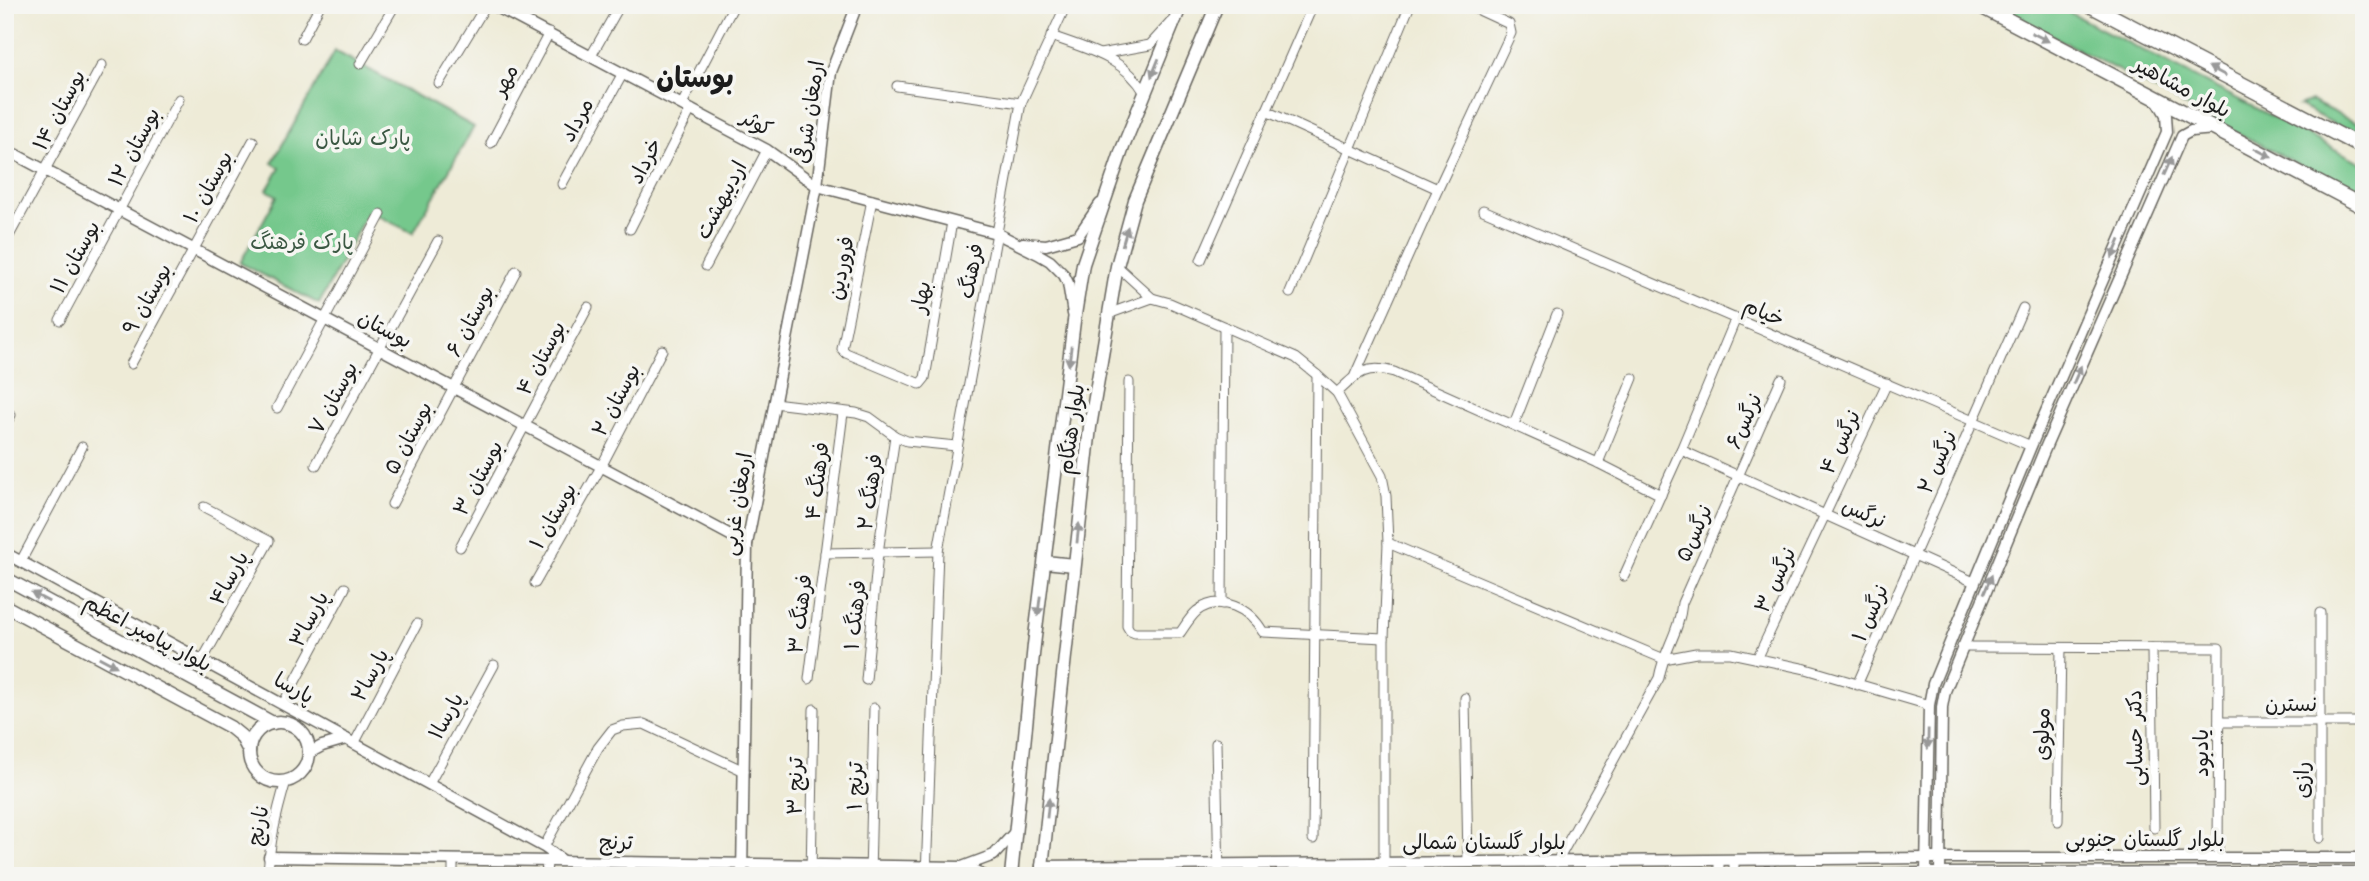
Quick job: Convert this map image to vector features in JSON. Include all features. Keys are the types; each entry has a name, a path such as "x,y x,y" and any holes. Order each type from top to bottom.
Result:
{"main road":[{"name":"بلوار هنگام","path":"1041,871 1090,427 1117,267 1135,200 1217,5"},
{"name":"بلوار مشاهیر","path":"1979,5 2364,207"},
{"name":"بلوار مشاهیر","path":"2090,5 2364,148"},
{"name":"بلوار هنگام","path":"1011,876 1045,562 1083,264 1107,192 1178,11"},
{"path":"1045,562 1074,565"},
{"name":"بلوار پیامبر اعظم","path":"5,578 273,723"},
{"name":"بلوار پیامبر اعظم","path":"5,606 230,727 241,736 249,751"},
{"path":"273,723 291,724 299,729 309,754 302,771 286,781 276,781 260,774 254,768 249,751 256,733 263,726 273,723"}],"street":[{"path":"5,8 13,5"},
{"path":"302,39 320,5"},
{"path":"360,64 395,5"},
{"path":"439,83 485,5"},
{"name":"کوثر","path":"493,5 767,150 817,186 996,233 1050,261 1068,283 1074,321"},
{"path":"591,55 620,5"},
{"name":"خرداد","path":"630,229 734,5"},
{"name":"ارمغان شرقی","path":"817,186 831,72 857,5"},
{"name":"فرهنگ","path":"927,871 938,551 1021,103 1066,5"},
{"path":"1201,260 1313,5"},
{"path":"1290,293 1410,5"},
{"path":"1355,375 1511,33 1509,24 1468,5"},
{"path":"1100,54 1150,45 1178,11"},
{"name":"مهر","path":"491,143 549,33"},
{"path":"1051,36 1100,54 1124,68 1137,79 1145,93"},
{"name":"بوستان ۱۴","path":"5,243 103,65"},
{"name":"مرداد","path":"562,184 623,73"},
{"path":"897,86 1021,103"},
{"path":"1744,876 1927,873 1928,705 1936,673 2167,132 2166,115 2155,96"},
{"name":"بوستان ۱۲","path":"120,210 179,99"},
{"path":"1266,111 1438,189"},
{"path":"1940,873 1942,707 1945,691 2044,451 2182,136 2192,131 2218,129"},
{"name":"بوستان ۱۰","path":"194,250 253,141"},
{"name":"بوستان","path":"5,149 747,544"},
{"name":"اردیبهشت","path":"706,266 767,150"},
{"name":"ارمغان غربی","path":"742,870 747,544 817,186"},
{"name":"کوثر","path":"1013,242 1046,245 1078,236 1107,192"},
{"name":"فروردین","path":"872,200 842,349 920,384 925,378"},
{"name":"بوستان ۱۱","path":"60,320 120,210"},
{"name":"خیام","path":"1483,210 2031,446"},
{"path":"277,408 381,214"},
{"name":"بهار","path":"925,378 952,222"},
{"name":"بوستان ۷","path":"316,465 438,241"},
{"name":"بوستان ۹","path":"131,365 194,250"},
{"path":"1117,267 1152,298 1170,303 1296,358 1336,393 1382,477 1386,496 1388,543 1384,638 1384,876"},
{"name":"بوستان ۶","path":"455,387 516,271"},
{"path":"1108,314 1152,298"},
{"name":"بوستان ۴","path":"526,426 588,307"},
{"name":"نرگس ۲","path":"1914,555 2023,308"},
{"path":"1514,424 1558,313"},
{"path":"1624,576 1681,450 1735,318"},
{"path":"1222,604 1224,327"},
{"name":"بوستان ۲","path":"601,467 662,350"},
{"path":"1336,393 1355,375 1372,368 1394,372 1514,424 1661,495"},
{"path":"1313,839 1317,375"},
{"path":"1598,463 1633,378"},
{"name":"نرگس۶","path":"1738,476 1782,379"},
{"path":"1129,382 1127,626 1130,631 1135,634 1180,634 1195,613 1206,606 1222,604 1244,610 1256,619 1263,632 1384,638"},
{"name":"نرگس ۴","path":"1825,515 1886,383"},
{"name":"بوستان ۵","path":"392,504 455,387"},
{"path":"774,403 856,413 869,417 895,436 907,441 956,446"},
{"name":"فرهنگ ۴","path":"825,553 843,413"},
{"path":"5,425 11,415"},
{"name":"بوستان ۳","path":"460,547 526,426"},
{"name":"فرهنگ ۲","path":"878,553 895,436"},
{"path":"2031,446 2044,451"},
{"path":"21,561 82,447"},
{"name":"نرگس","path":"1681,450 1975,582"},
{"name":"بوستان ۱","path":"535,583 601,467"},
{"name":"نرگس۵","path":"1557,862 1659,678 1664,659 1679,628 1682,603 1738,476"},
{"name":"پارسا۴","path":"203,659 269,541 204,507"},
{"name":"نرگس ۳","path":"1757,659 1825,515"},
{"path":"1388,543 1664,659 1696,653 1731,653 1806,669 1942,707"},
{"path":"825,553 938,551"},
{"name":"پارسا","path":"5,553 203,659 544,847 562,860"},
{"name":"فرهنگ ۳","path":"809,679 825,553"},
{"name":"فرهنگ ۱","path":"866,680 878,553"},
{"name":"نرگس ۱","path":"1857,685 1914,555"},
{"name":"پارسا۳","path":"283,704 345,588"},
{"name":"رازی","path":"2320,612 2320,838"},
{"name":"پارسا۲","path":"350,741 417,624"},
{"path":"1948,647 2152,648"},
{"name":"مولوی","path":"2058,821 2061,648"},
{"name":"یادبود","path":"2152,648 2219,648 2218,858"},
{"name":"دکتر حسابی","path":"2152,648 2154,828"},
{"name":"پارسا۱","path":"429,785 494,665"},
{"path":"1465,698 1468,862"},
{"name":"ترنج ۱","path":"870,871 874,708"},
{"name":"ترنج ۳","path":"811,870 814,709"},
{"name":"نسترن","path":"2219,722 2363,722"},
{"path":"544,847 598,748 612,730 644,724 744,771"},
{"path":"309,754 322,746 350,741"},
{"path":"1216,743 1219,876"},
{"name":"نارنج","path":"268,876 269,857 286,781"},
{"path":"962,867 994,855 1014,833"},
{"name":"ترنج","path":"269,857 547,862 562,860 742,870 927,871 962,867"},
{"name":"بلوار گلستان شمالی","path":"1041,871 1220,863 1927,858"},
{"name":"بلوار گلستان جنوبی","path":"1927,858 2364,858"},
{"path":"2052,874 2053,858"},
{"path":"2218,858 2218,874"},
{"path":"453,860 453,876"},
{"path":"1719,860 1719,876"},
{"path":"1734,860 1734,876"},
{"path":"546,876 547,862"},
{"path":"630,876 631,862"},
{"path":"1578,862 1578,876"},
{"path":"962,867 985,876"},
{"name":"بلوار گلستان جنوبی","path":"1927,873 2364,872"}],"green space":[{"path":"1993,5 2055,5 2364,164 2364,199"},
{"name":"پارک شایان","path":"335,51 474,127 413,233 368,211 319,304 240,263 277,196 267,190 280,168 272,163"},
{"path":"2311,101 2364,127 2364,139 2299,106"}],"district":[{"name":"بوستان","path":"695,78"}],"park label":[{"name":"پارک فرهنگ","path":"302,242"}]}
